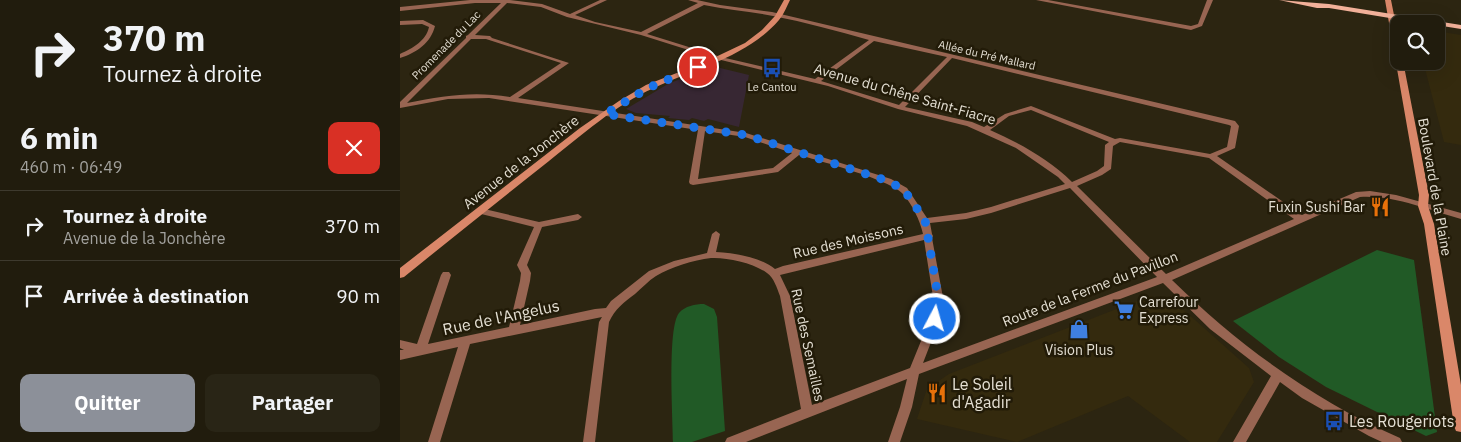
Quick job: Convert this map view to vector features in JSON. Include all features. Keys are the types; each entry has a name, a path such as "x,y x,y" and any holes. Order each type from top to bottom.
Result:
{"main road":[{"name":"Avenue de la Jonchère","path":"400,274 605,114 648,88 719,58 762,32 778,15 787,0"},
{"path":"1283,0 1311,2 1390,16"},
{"name":"Boulevard de la Plaine","path":"1388,0 1391,15"},
{"path":"1445,24 1461,27"},
{"path":"1445,26 1461,27"},
{"name":"Boulevard de la Plaine","path":"1401,70 1424,195 1423,206 1428,224 1461,426"}],"street":[{"path":"402,8 404,0"},
{"path":"569,16 604,0"},
{"name":"Allée du Pré Mallard","path":"691,0 830,26 873,39 1232,123 1235,126 1231,148 1211,156"},
{"path":"1039,0 1191,28 1200,25 1210,0"},
{"name":"Avenue du Chêne Saint-Fiacre","path":"402,8 457,1 506,1 542,6 569,16 642,34 719,58 816,82 900,108 969,124 986,130 1019,146 1070,184 1214,326 1278,375 1373,432 1396,442"},
{"name":"Promenade du Lac","path":"400,106 468,36 506,1"},
{"path":"642,34 702,3"},
{"path":"400,23 423,22 432,26 431,34 421,44 400,55 400,49"},
{"path":"468,36 488,37 566,63 512,100"},
{"path":"816,82 873,39"},
{"path":"900,108 951,56"},
{"path":"400,106 448,97 489,96 746,135 888,181 904,190 925,220 939,302 935,319 914,371 906,406 894,442"},
{"path":"986,130 1007,115 1031,108 1114,141"},
{"path":"702,129 693,182 775,170 798,152"},
{"path":"925,220 978,214 1102,173 1108,167 1109,145 1114,141 1120,140 1211,156 1301,219"},
{"name":"Route de la Ferme du Pavillon","path":"731,442 914,371 1166,278 1359,194 1365,193 1461,216"},
{"path":"480,211 539,224 578,217"},
{"path":"513,331 526,282 526,273 522,265 539,224"},
{"path":"710,255 716,234"},
{"name":"Rue des Moissons","path":"774,274 783,270 929,236"},
{"path":"589,442 602,332 609,312 623,296 652,274 677,263 710,255 730,256 753,262 774,274"},
{"name":"Rue des Semailles","path":"774,274 785,296 808,413"},
{"path":"400,344 421,350 446,275"},
{"name":"Rue de l'Angelus","path":"400,355 595,313 609,312"},
{"path":"434,442 465,342"},
{"path":"1239,442 1278,375"}],"shaded area":[{"path":"1445,32 1461,35 1461,145 1444,142 1425,70 1445,70"},
{"path":"712,66 749,75 739,127 708,119 704,121 692,118 689,120 668,118 670,116 636,113 626,109 668,84"},
{"path":"1150,296 1177,304 1249,368 1254,382 1217,442 1190,442 1128,396 1017,442 917,419 927,389 949,374"}],"green space":[{"path":"1377,250 1414,260 1437,432 1426,436 1326,387 1279,357 1233,321"},
{"path":"704,304 714,309 717,317 725,431 692,442 673,442 672,354 675,322 679,313 687,307"}],"place":[{"name":"Le Cantou","path":"772,68"},
{"name":"Fuxin Sushi Bar","path":"1380,207"},
{"name":"Carrefour Express","path":"1124,310"},
{"name":"Vision Plus","path":"1079,329"},
{"name":"Le Soleil d'Agadir","path":"937,393"},
{"name":"Les Rougeriots","path":"1334,421"}],"route":[{"path":"698,67 648,88 605,114 746,135 888,181 904,190 925,220 929,236 939,302 935,319"}]}
